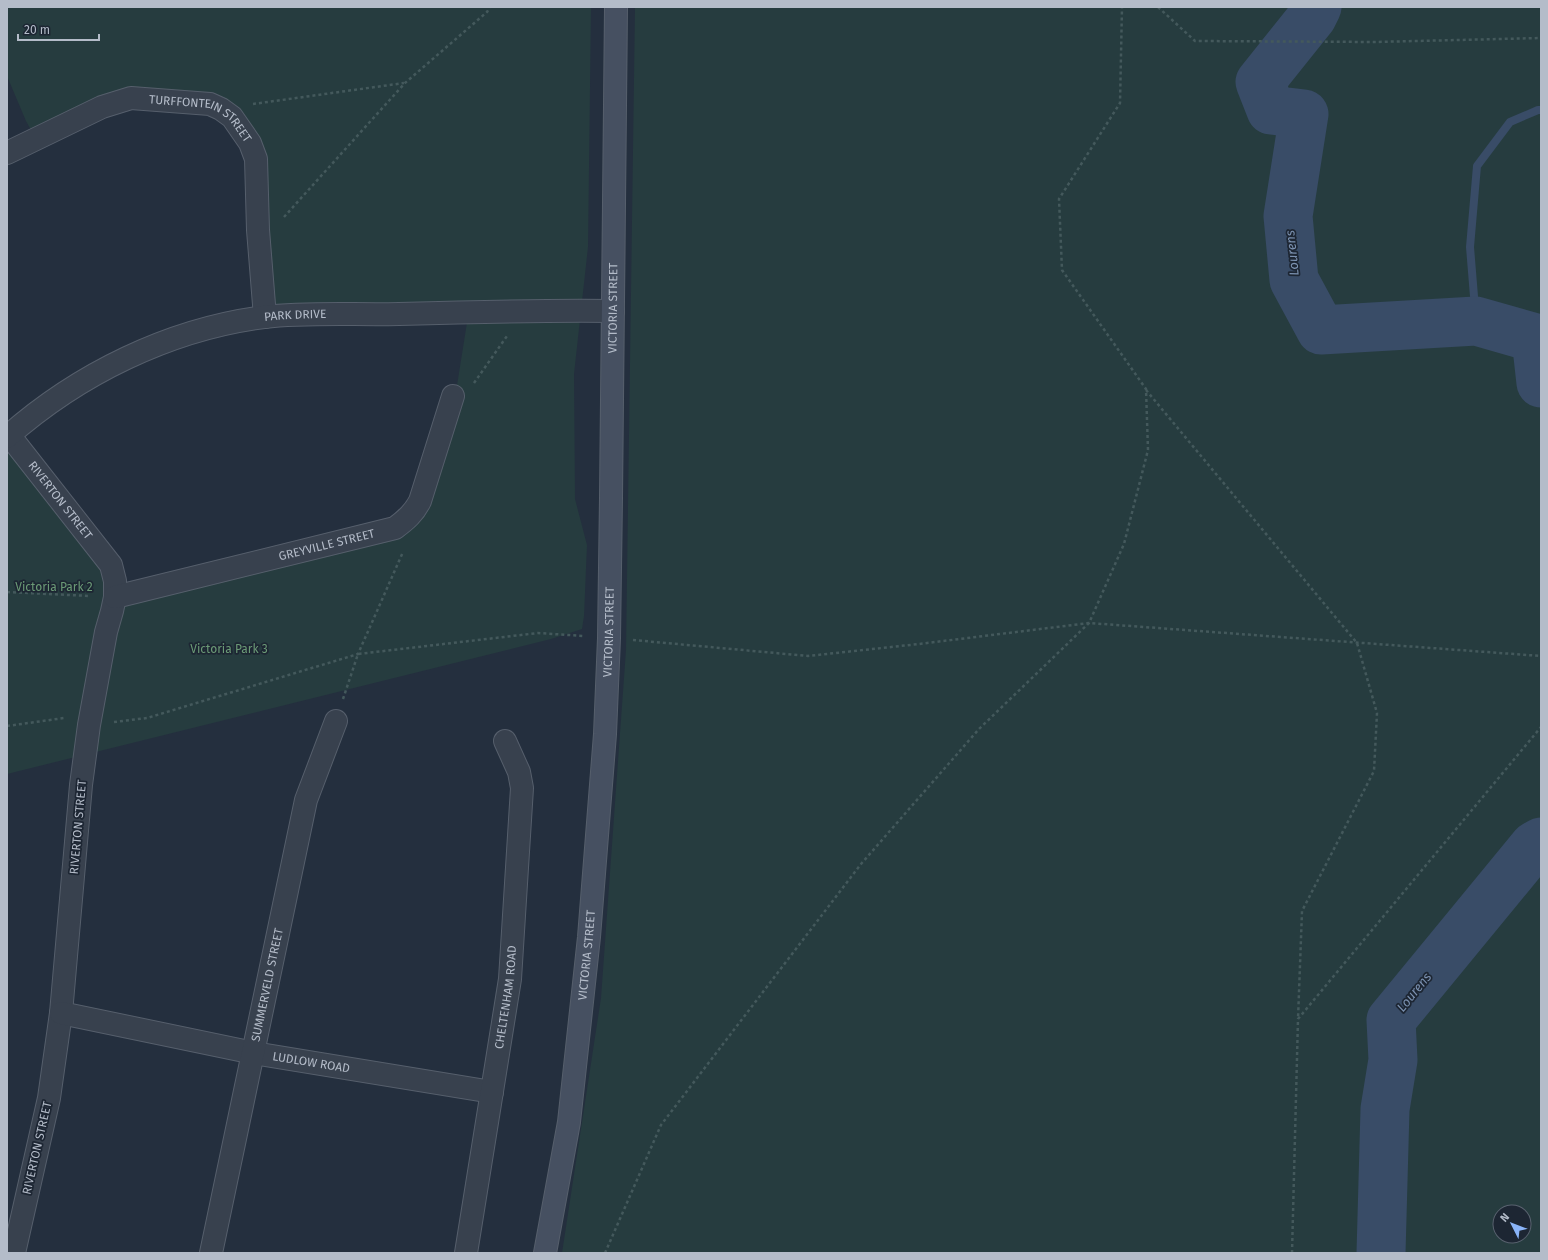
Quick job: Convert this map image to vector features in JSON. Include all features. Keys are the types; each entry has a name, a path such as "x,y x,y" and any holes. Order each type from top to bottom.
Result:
{"main road":[{"name":"VICTORIA STREET","path":"545,1253 569,1122 589,936 605,734 609,638 616,7"}],"street":[{"name":"TURFFONTEIN STREET","path":"7,153 102,107 131,98 210,104 221,109 232,117 241,128 250,143 256,158 258,230 265,317"},
{"name":"PARK DRIVE","path":"8,436 29,417 58,396 113,365 148,348 191,332 224,324 265,317 300,314 357,315 511,311 613,311"},
{"name":"GREYVILLE STREET","path":"115,597 395,528 414,512 420,501 454,396"},
{"name":"RIVERTON STREET","path":"8,436 112,565 115,581 115,597 106,632 88,725 81,785 61,1013 49,1098 14,1253"},
{"name":"SUMMERVELD STREET","path":"211,1253 306,800 336,721"},
{"name":"CHELTENHAM ROAD","path":"466,1253 510,979 522,788 519,772 505,742"},
{"name":"LUDLOW ROAD","path":"61,1013 254,1053 492,1092"}],"path":[{"path":"258,230 284,217 405,83 487,12 490,7"},
{"path":"1122,7 1120,103 1058,199 1062,270 1146,389 1357,643 1377,713 1374,771 1302,911 1292,1253"},
{"path":"1158,7 1195,41 1375,42 1541,38"},
{"path":"221,109 405,83"},
{"path":"454,396 474,384 511,331 511,311"},
{"path":"604,1253 661,1125 856,870 979,729 1089,623 1124,544 1148,450 1146,389"},
{"path":"336,721 358,654 410,536 405,521"},
{"path":"7,592 115,597"},
{"path":"7,726 65,718 88,725 147,718 358,654 538,633 808,656 1089,623 1541,656"},
{"path":"1298,1019 1541,727"}],"green space":[{"path":"7,7 591,7 588,247 574,374 575,499 587,545 584,616 582,629 551,639 7,774 7,438 11,435 122,600 404,524 455,398 469,310 266,316 257,158 228,112 131,97 36,139 26,121 7,76"},
{"path":"635,7 1541,7 1541,1253 562,1253 601,998 626,650"}],"waterway":[{"name":"Lourens","path":"1317,7 1312,17 1260,82 1271,110 1304,114 1288,216 1294,280 1321,330 1476,321 1536,338 1541,383"},
{"path":"1476,321 1470,247 1477,166 1510,122 1541,110"},
{"name":"Lourens","path":"1381,1253 1385,1109 1393,1060 1391,1020 1534,846 1541,842"}],"park label":[{"name":"Victoria Park 2","path":"54,587"},
{"name":"Victoria Park 3","path":"229,649"}]}
